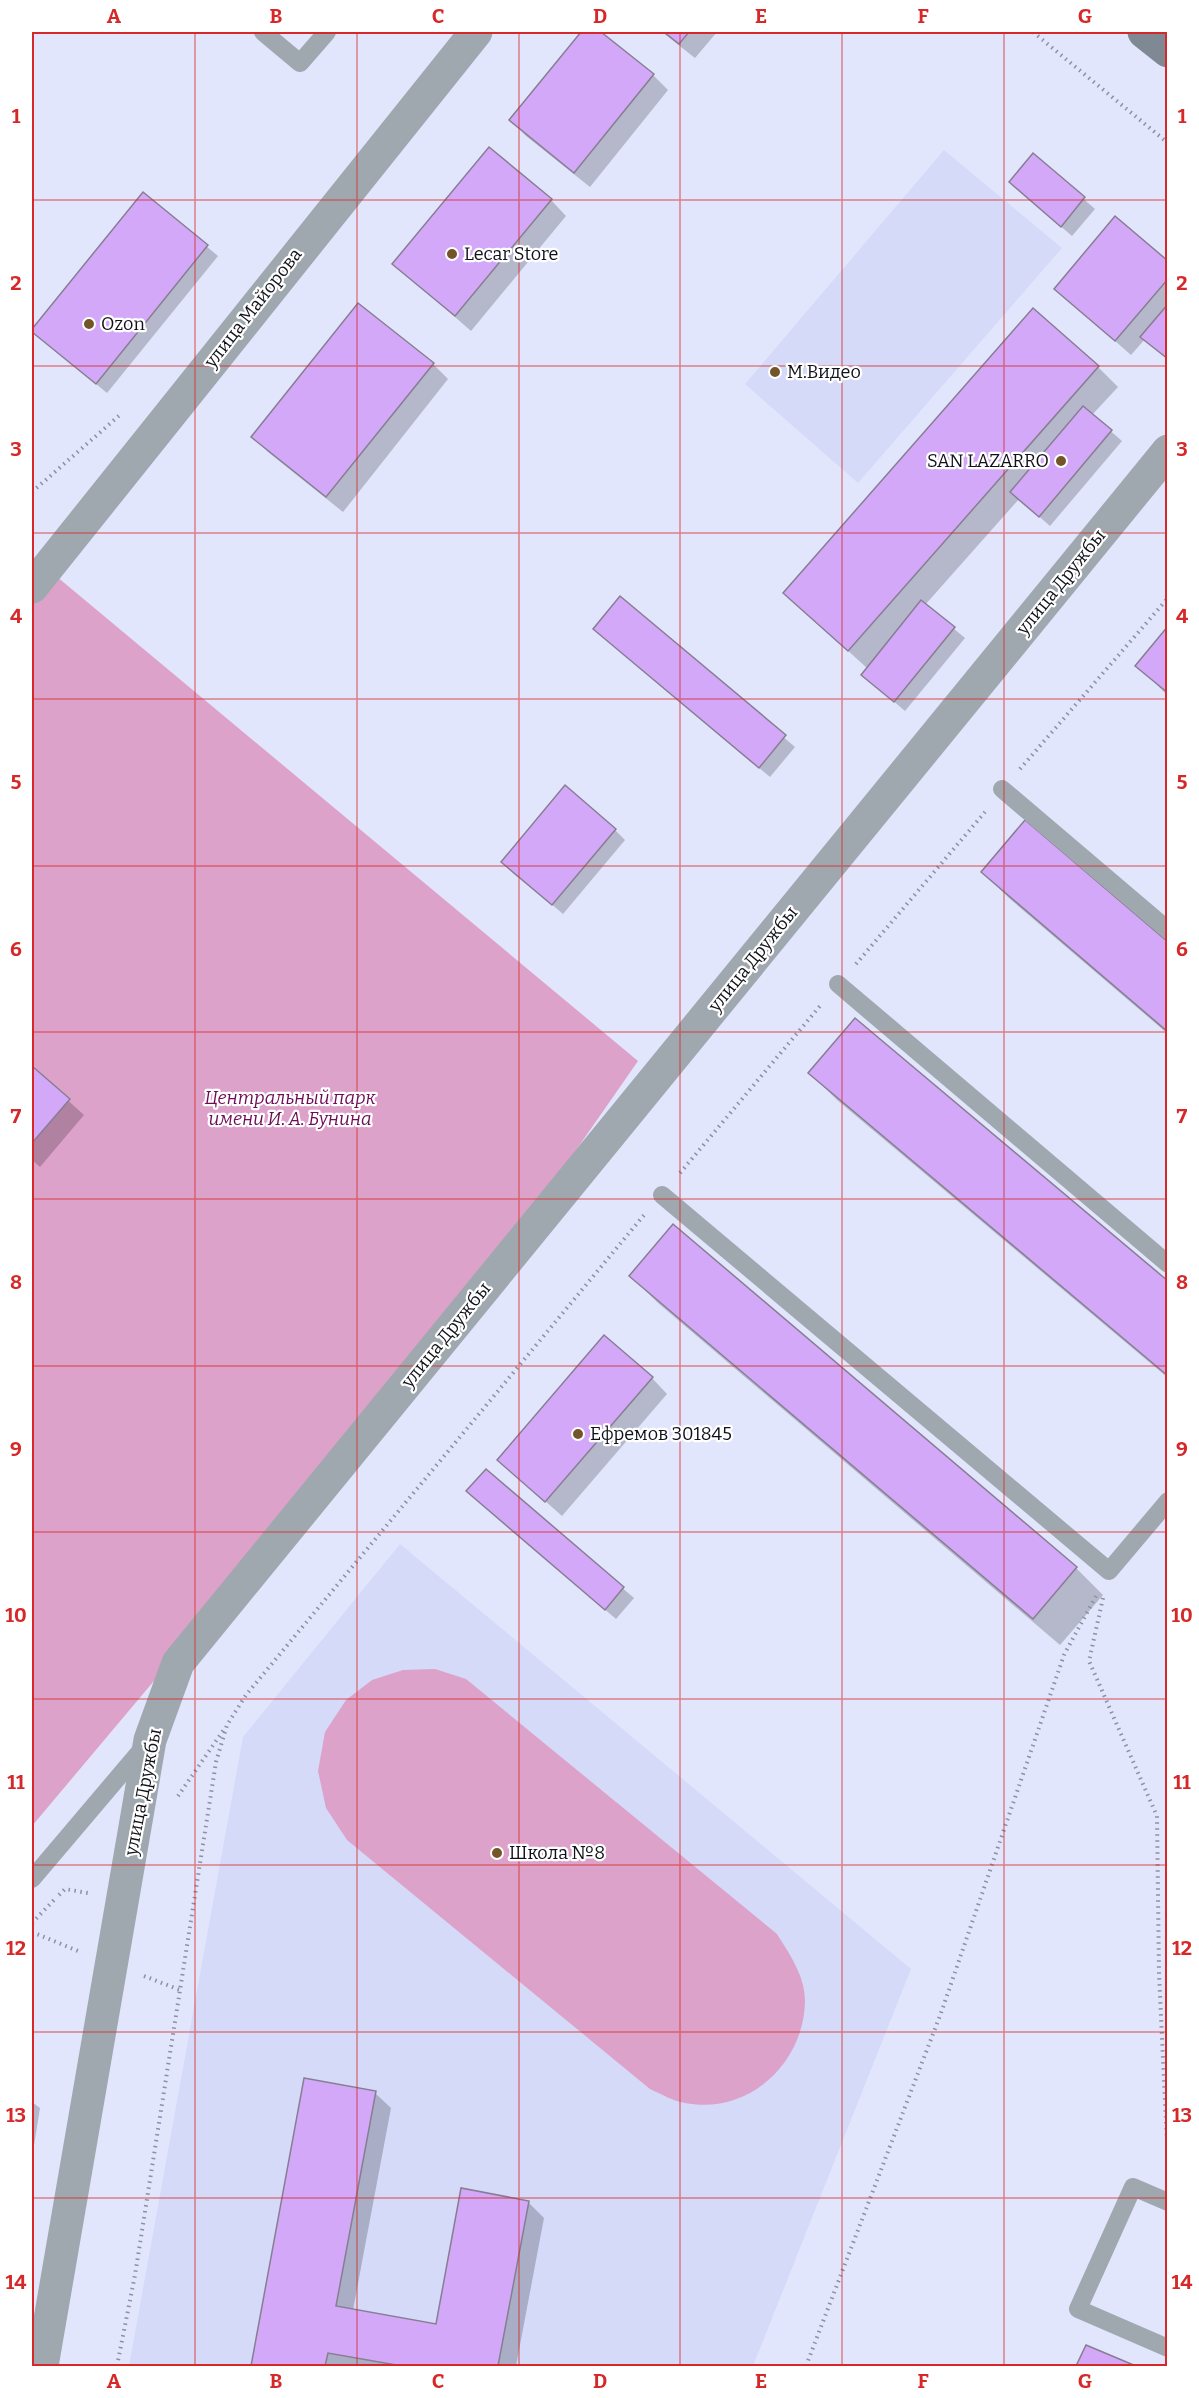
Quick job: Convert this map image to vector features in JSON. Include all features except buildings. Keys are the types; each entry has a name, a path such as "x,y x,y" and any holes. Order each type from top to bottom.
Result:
{"street":[{"name":"улица Майорова","path":"32,587 476,32"},
{"path":"1144,32 1167,51"},
{"name":"улица Дружбы","path":"42,2367 150,1740 178,1663 1167,451"}],"lane":[{"path":"263,32 300,63 327,32"},
{"path":"1002,789 1167,930"},
{"path":"838,984 1167,1264"},
{"path":"662,1195 1109,1571 1167,1501"},
{"path":"32,1879 150,1740"},
{"path":"1167,2202 1133,2187 1078,2309 1167,2348"}],"path":[{"path":"1033,32 1167,143"},
{"path":"117,2367 135,2275 216,1762 227,1725 246,1695 662,1195 838,984 961,842 1002,789 1167,598"},
{"path":"1109,1571 1089,1661 1156,1816 1159,1974 1167,2164"},
{"path":"806,2367 941,2013 1064,1655 1109,1571"}],"shaded area":[{"path":"944,150 1062,248 858,483 745,384"},
{"name":"Школа №8","path":"400,1544 911,1969 753,2366 129,2366 243,1737"}],"green space":[{"name":"Центральный парк имени И. А. Бунина","path":"32,556 638,1061 460,1317 32,1826"},
{"path":"435,1669 466,1679 777,1934 800,1974 805,2001 802,2024 795,2045 783,2064 768,2080 750,2093 730,2101 708,2105 681,2102 650,2089 347,1840 326,1808 318,1771 325,1732 346,1700 372,1680 403,1670"}],"place":[{"name":"Lecar Store","path":"452,254"},
{"name":"Ozon","path":"89,324"},
{"name":"М.Видео","path":"775,372"},
{"name":"SAN LAZARRO","path":"1061,461"},
{"name":"Ефремов 301845","path":"578,1434"},
{"name":"Школа №8","path":"497,1853"}]}
